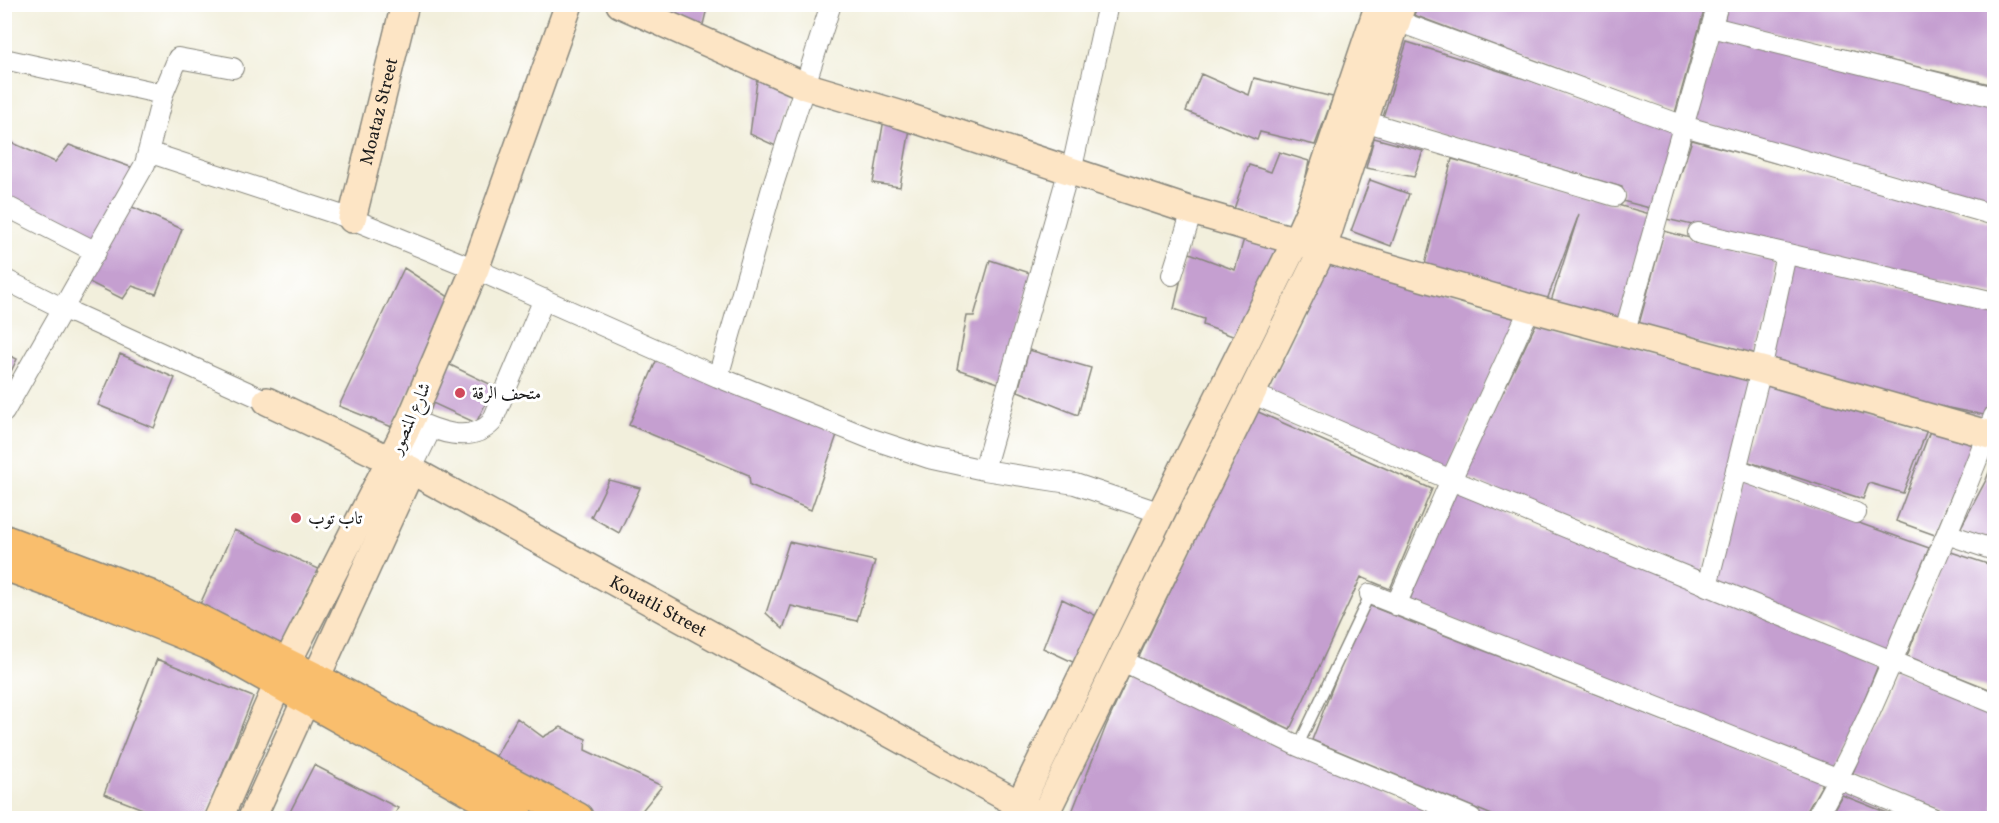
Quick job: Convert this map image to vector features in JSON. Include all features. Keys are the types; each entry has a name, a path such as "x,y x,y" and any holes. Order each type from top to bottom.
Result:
{"main road":[{"path":"4,540 149,596 283,674 578,819"},
{"path":"4,565 110,604 283,674"},
{"path":"310,688 518,819"}],"street":[{"name":"Moataz Street","path":"352,219 405,4"},
{"name":"شارع المنصور","path":"252,819 310,688 401,466 421,424 569,4"},
{"path":"620,4 805,86 902,115 1192,211 1624,334 1992,428 1892,662 1839,779 1816,819"},
{"path":"718,377 772,188 831,4"},
{"path":"984,470 1065,180 1071,172 1108,4"},
{"path":"1624,334 1718,4"},
{"path":"1045,818 1323,248 1364,121 1393,10"},
{"path":"1393,10 1684,126 1995,216"},
{"path":"1016,812 1161,513 1298,240 1393,10"},
{"path":"1712,27 1995,97"},
{"path":"4,412 145,164 163,94 178,58 233,68"},
{"path":"4,59 163,94"},
{"path":"1364,121 1615,196"},
{"path":"148,152 352,219 475,269 718,377 869,438 929,458 984,470 1075,484 1161,513"},
{"path":"4,205 96,252"},
{"path":"1172,275 1192,211"},
{"path":"1698,233 1995,303"},
{"path":"1707,586 1761,370 1786,254"},
{"path":"4,279 64,309 267,401"},
{"path":"421,424 466,435 480,432 492,422 544,299"},
{"path":"1396,605 1530,308"},
{"path":"1251,393 1451,480 1995,703"},
{"name":"Kouatli Street","path":"267,401 401,466 1016,812 1045,818"},
{"name":"شارع المنصور","path":"219,819 283,674 401,466"},
{"path":"1736,468 1856,513"},
{"path":"1947,534 1995,550"},
{"path":"1370,594 1839,779 1932,819"},
{"path":"1121,660 1298,746 1471,819"}],"lane":[{"path":"1298,746 1370,594"}],"building":[{"path":"638,4 708,4 701,33"},
{"path":"1418,4 1706,4 1675,113 1414,15"},
{"path":"1728,4 1994,4 1994,85 1724,21"},
{"path":"1719,34 1994,107 1994,208 1694,120"},
{"path":"1407,42 1532,81 1682,135 1650,208 1622,201 1622,187 1383,117"},
{"path":"758,73 794,92 778,147 750,134"},
{"path":"1201,74 1249,95 1254,78 1333,97 1315,145 1260,132 1257,140 1186,111"},
{"path":"884,119 910,129 900,187 873,183"},
{"path":"1374,138 1423,151 1414,177 1366,168"},
{"path":"4,139 55,162 69,145 136,169 96,243 4,195"},
{"path":"1692,140 1994,223 1994,294 1666,219"},
{"path":"1279,152 1309,161 1298,218 1288,224 1233,212 1249,165 1271,172"},
{"path":"1452,159 1650,214 1618,323 1550,304 1579,214 1547,300 1424,268"},
{"path":"1370,180 1409,194 1391,246 1351,231"},
{"path":"130,206 182,229 156,294 132,286 123,299 81,278"},
{"path":"1664,231 1775,261 1775,303 1753,357 1638,328"},
{"path":"1245,235 1285,243 1238,338 1203,325 1204,319 1174,309 1187,252 1235,270"},
{"path":"990,260 1033,274 1001,384 957,369 967,316 974,316"},
{"path":"1328,260 1518,315 1447,470 1268,391"},
{"path":"1794,263 1994,310 1994,389 1984,415 1769,372"},
{"path":"404,268 455,301 392,427 339,406"},
{"path":"1537,322 1750,380 1701,574 1462,476"},
{"path":"1029,350 1091,368 1078,415 1018,391"},
{"path":"4,353 17,359 4,386"},
{"path":"120,354 175,378 154,428 98,405"},
{"path":"657,359 838,432 811,510 750,485 749,475 629,425"},
{"name":"متحف الرقة","path":"444,362 494,386 476,423 426,400"},
{"path":"1769,380 1928,427 1903,493 1869,483 1863,499 1743,460"},
{"path":"1256,411 1432,489 1390,589 1361,577 1290,729 1139,657"},
{"path":"1933,423 1977,435 1935,535 1896,521"},
{"path":"1994,459 1994,543 1959,531 1986,480"},
{"path":"609,480 640,488 619,533 591,517"},
{"path":"1741,481 1929,548 1886,650 1715,589"},
{"path":"1454,492 1879,663 1834,774 1409,602"},
{"path":"234,530 321,570 282,653 196,613"},
{"path":"789,542 875,561 857,621 791,606 783,629 766,613"},
{"path":"1948,551 1994,566 1994,691 1907,656"},
{"path":"1062,599 1099,617 1077,664 1043,648"},
{"path":"1365,604 1823,783 1803,818 1499,818 1312,740"},
{"path":"157,659 253,697 205,818 166,818 104,794"},
{"path":"1895,670 1994,711 1994,818 1960,818 1852,775"},
{"path":"1129,675 1249,733 1447,818 1085,818 1072,812"},
{"path":"517,718 543,737 561,727 586,739 585,750 662,786 636,818 604,818 491,765"},
{"path":"314,765 398,808 393,818 303,818 290,812"},
{"path":"1842,795 1900,818 1829,818"}],"place":[{"name":"متحف الرقة","path":"460,393"},
{"name":"تاب توب","path":"296,518"}]}
